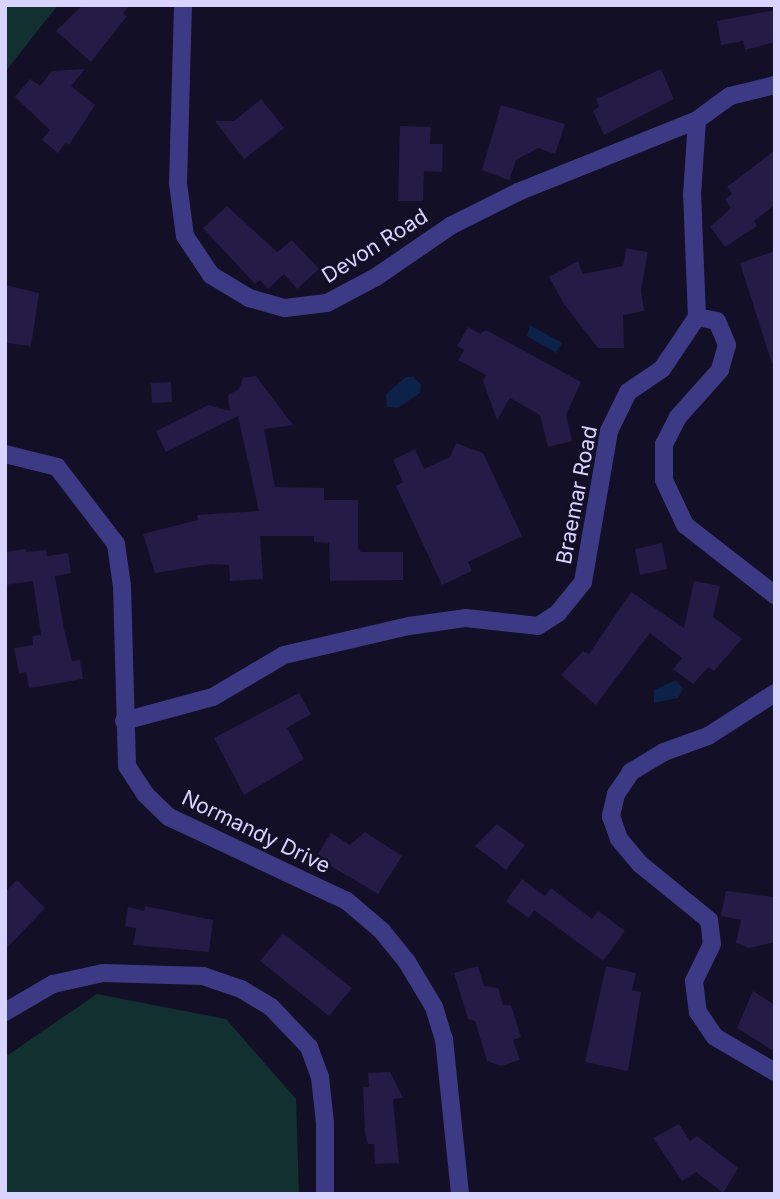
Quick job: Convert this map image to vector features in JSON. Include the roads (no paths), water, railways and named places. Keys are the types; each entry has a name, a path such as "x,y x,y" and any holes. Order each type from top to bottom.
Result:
{"street":[{"name":"Devon Road","path":"183,5 178,183 185,236 211,275 248,298 285,308 327,303 496,203 633,143 697,120 730,96 775,85"},
{"path":"697,120 692,195 697,317 716,321 727,345 720,370 678,417 664,444 664,481 685,524 775,595"},
{"name":"Braemar Road","path":"124,721 213,697 284,655 409,626 466,618 538,626 558,613 583,582 609,431 628,392 662,369 697,317"},
{"name":"Normandy Drive","path":"5,454 57,467 116,544 122,586 127,766 145,794 169,817 347,901 382,931 407,962 434,1007 444,1039 460,1194"},
{"path":"775,693 708,736 664,752 631,772 616,794 611,816 619,839 640,864 689,900 709,920 712,944 694,981 698,1012 715,1037 775,1072"},
{"path":"5,1012 52,984 103,973 203,976 241,989 271,1007 309,1046 320,1077 324,1111 325,1194"}],"water":[{"path":"530,325 562,343 556,353 527,336"},
{"path":"406,377 414,377 421,385 420,393 398,408 387,407 386,394"},
{"path":"676,680 683,689 678,698 654,703 654,690"}]}
